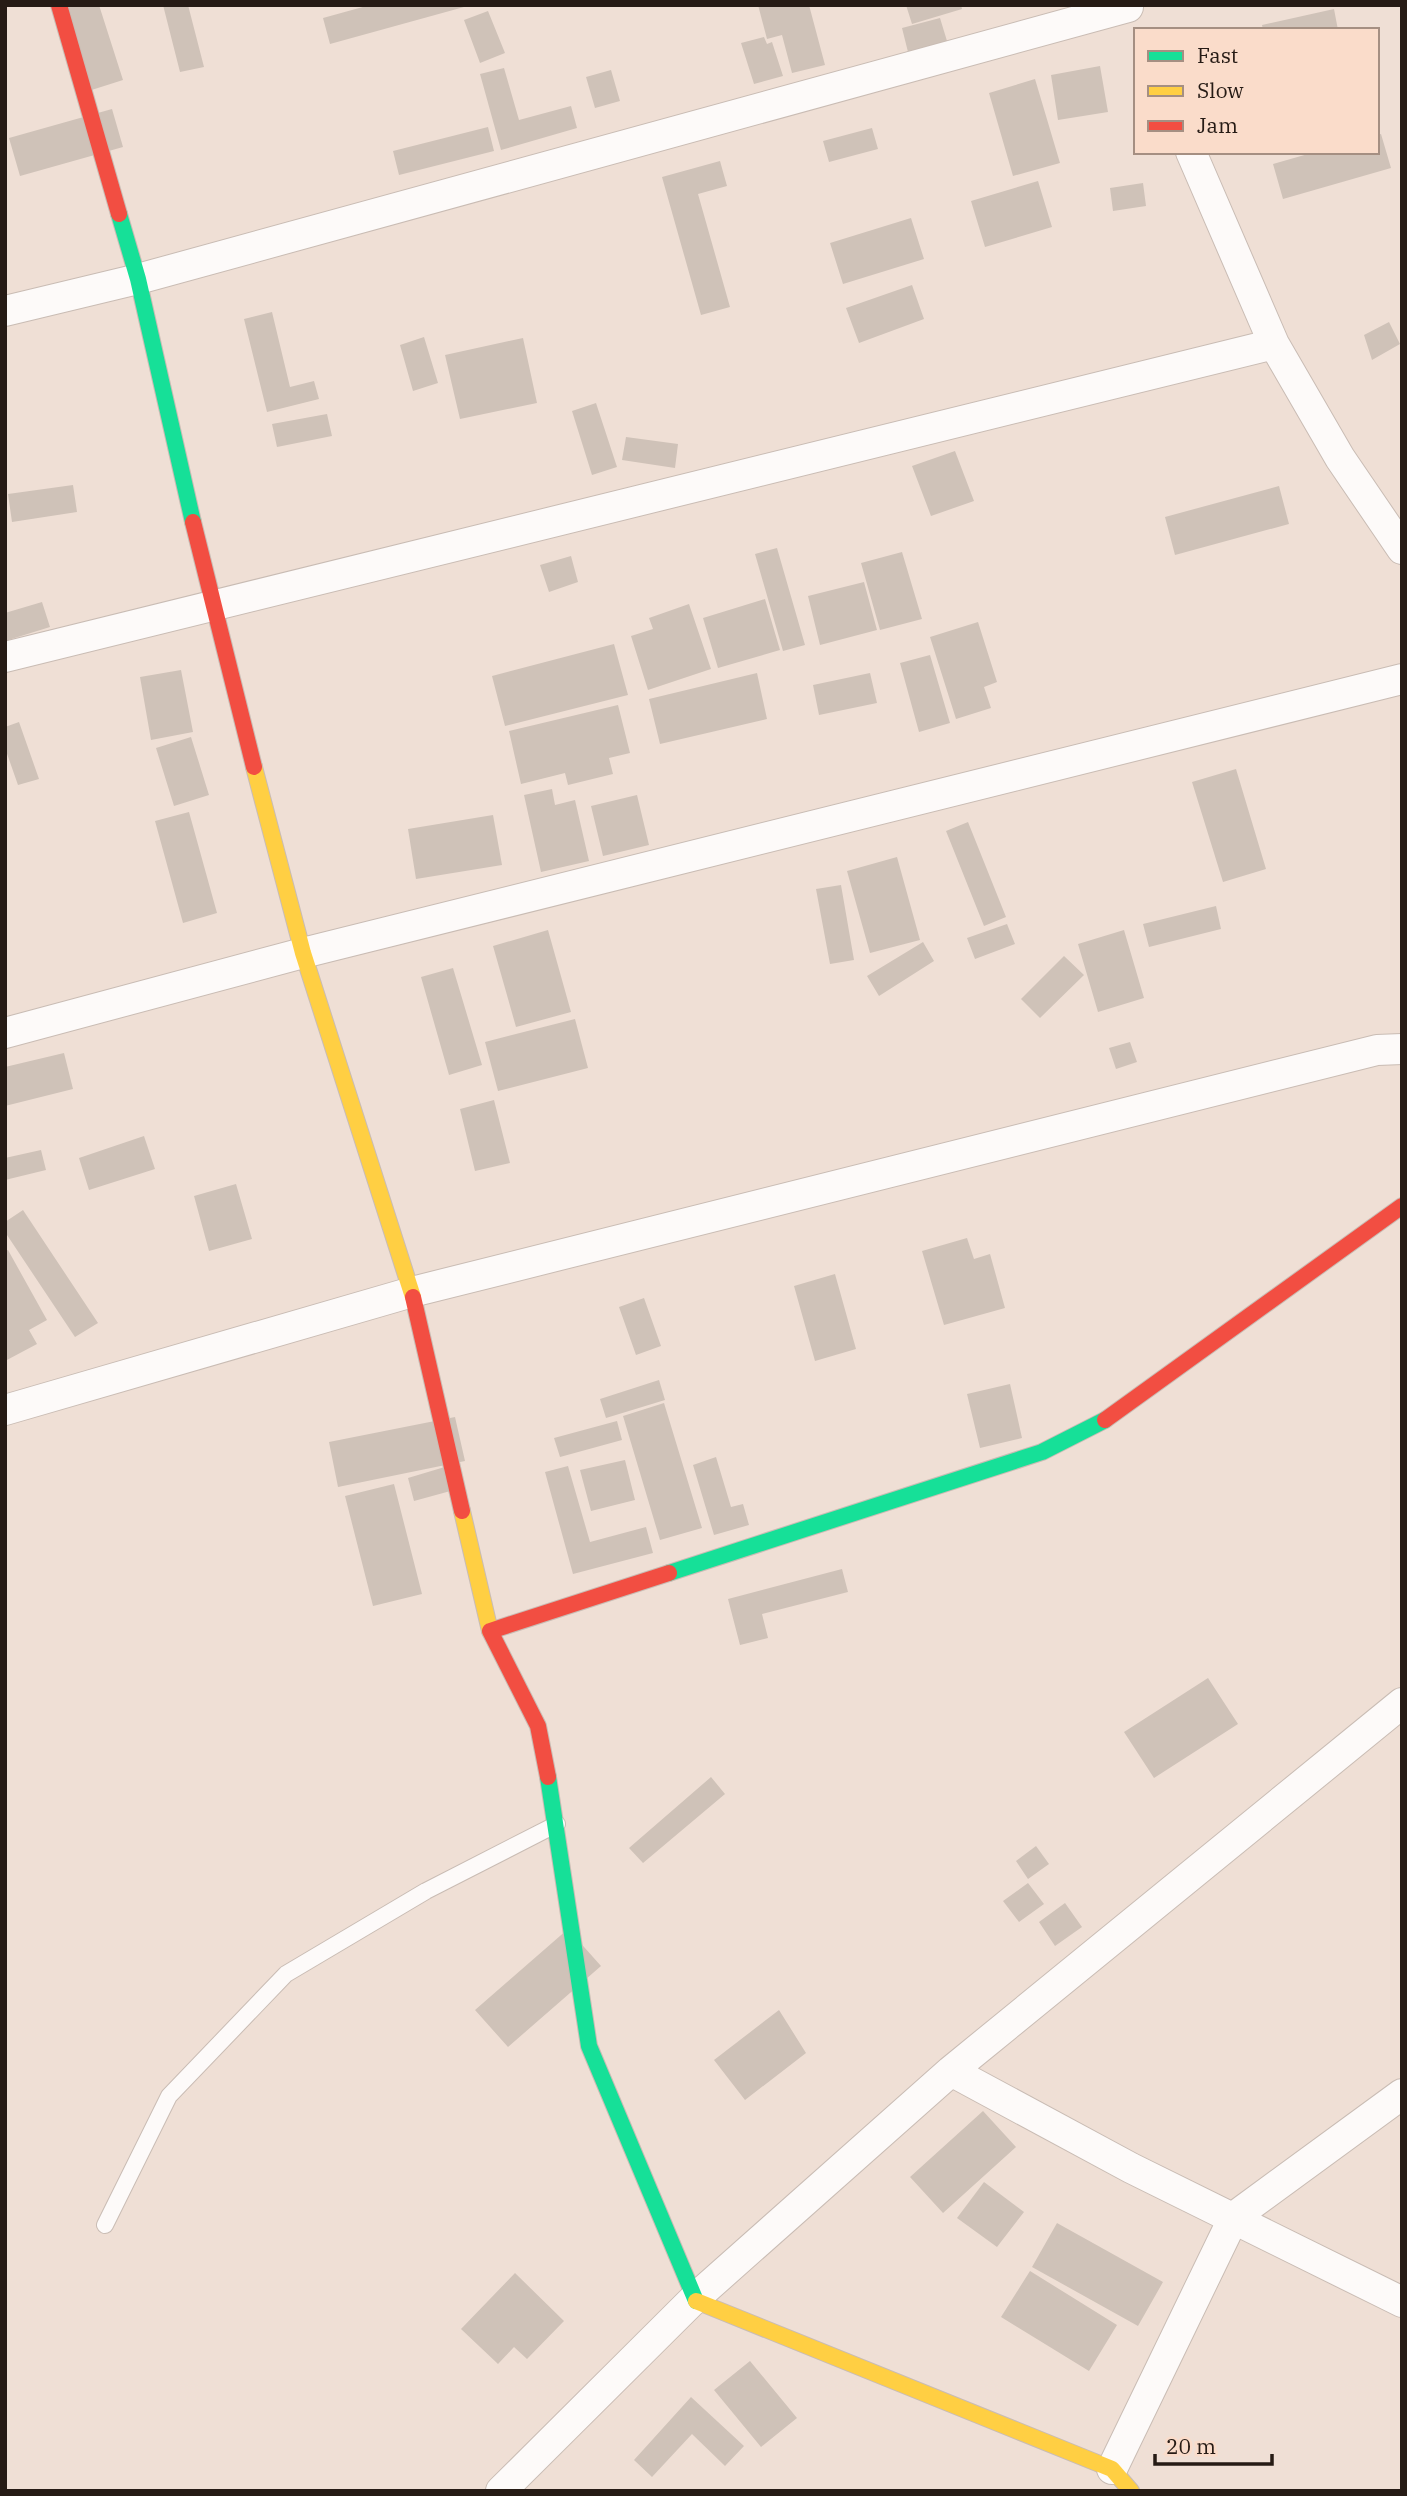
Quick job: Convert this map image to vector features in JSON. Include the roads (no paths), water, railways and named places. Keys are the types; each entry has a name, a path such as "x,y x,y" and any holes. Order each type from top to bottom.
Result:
{"street":[{"path":"59,5 138,279 212,606 303,953 412,1292 490,1631 538,1726 557,1825 589,2046 693,2300 1112,2469 1131,2491"},
{"path":"5,311 138,279 1131,14"},
{"path":"1192,154 1274,344 1340,458 1402,549"},
{"path":"5,657 1274,344"},
{"path":"5,1033 303,953 1402,679"},
{"path":"5,1410 412,1292 1377,1050 1402,1049"},
{"path":"490,1631 1042,1452 1104,1421 1402,1206"},
{"path":"501,2491 693,2300 951,2071 1402,1703"},
{"path":"951,2071 1131,2168 1402,2302"},
{"path":"1112,2469 1234,2217 1402,2094"}],"lane":[{"path":"105,2225 169,2096 286,1974 426,1891 557,1825"}]}
